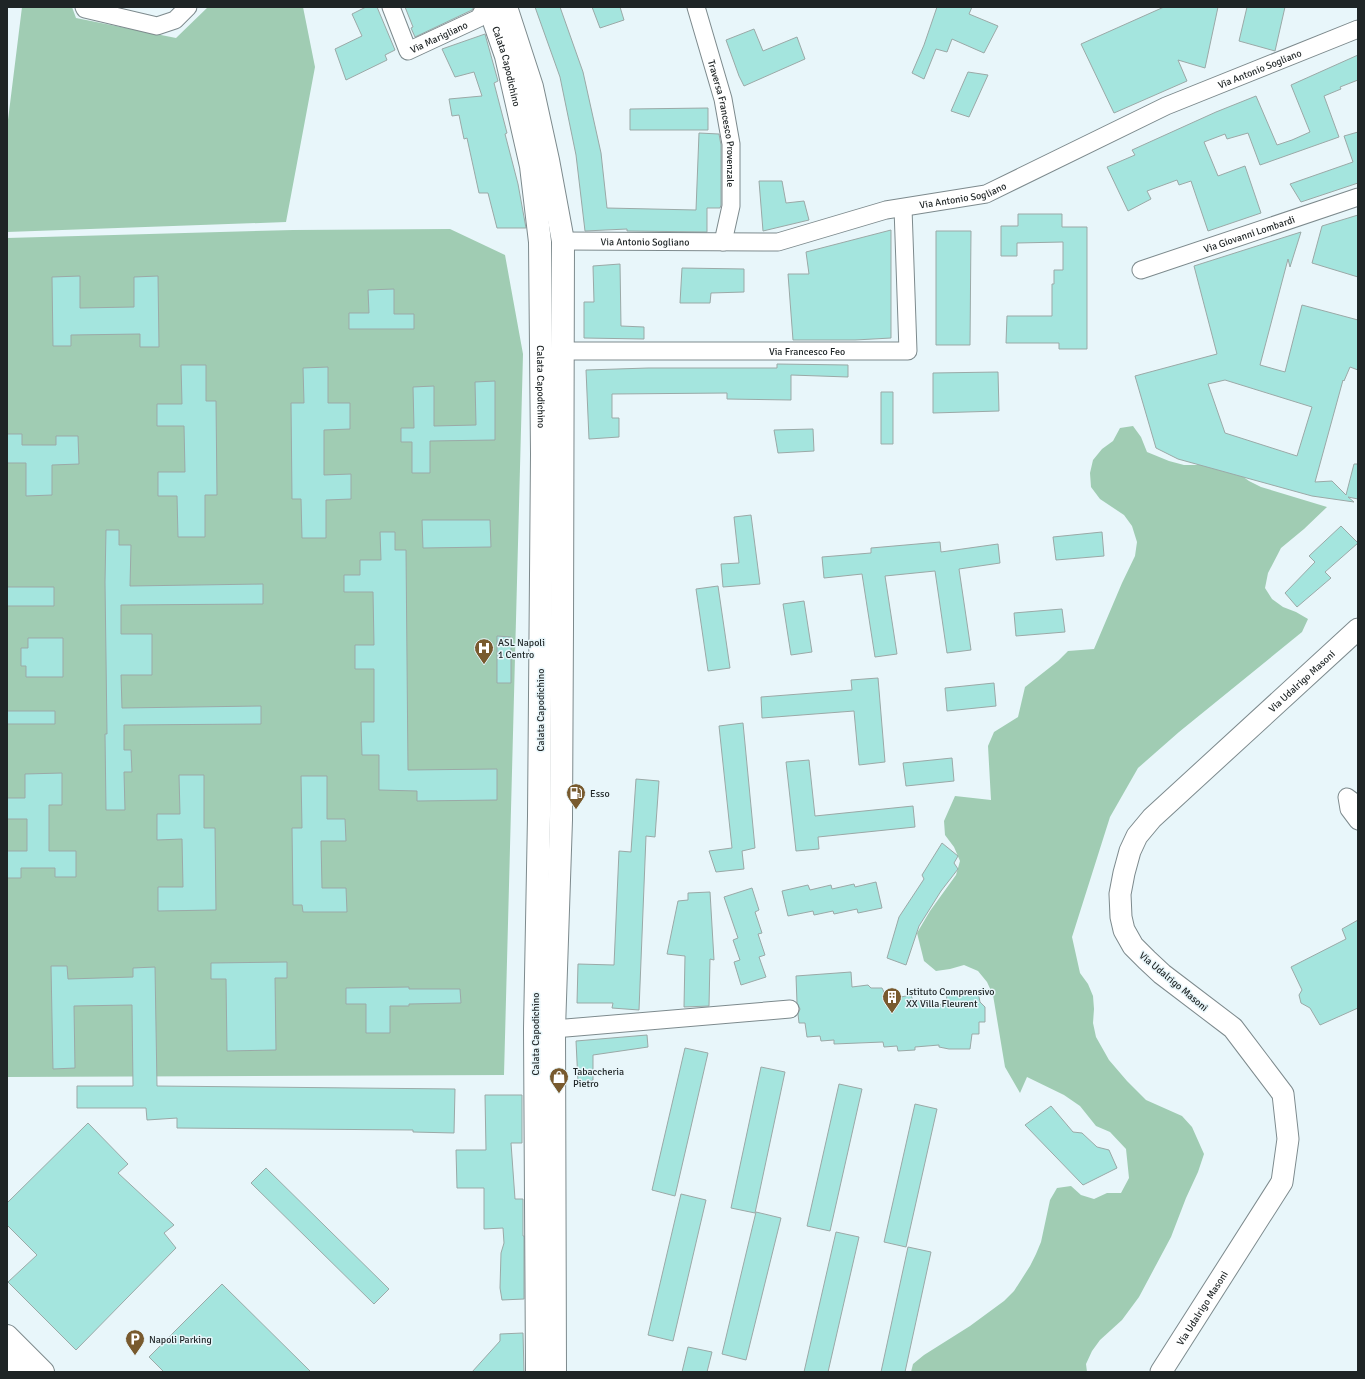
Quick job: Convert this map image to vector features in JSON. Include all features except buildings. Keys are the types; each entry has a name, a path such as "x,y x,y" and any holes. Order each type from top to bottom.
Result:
{"main road":[{"name":"Calata Capodichino","path":"489,7 506,56 531,166 540,242 542,454 539,801 544,1029 555,1372"},
{"name":"Calata Capodichino","path":"506,7 532,87 548,160 563,241 561,812 544,1029 537,1372"},
{"name":"Via Antonio Sogliano","path":"540,242 563,241"},
{"path":"7,1336 43,1372"},
{"path":"7,1361 18,1372"}],"street":[{"path":"84,7 85,9 157,26 175,20 188,7"},
{"name":"Via Marigliano","path":"391,7 408,51 479,18 485,7"},
{"name":"Traversa Francesco Provenzale","path":"696,7 723,99 731,144 731,206 723,242"},
{"name":"Via Antonio Sogliano","path":"563,241 778,242 886,210 986,194 1166,106 1358,29"},
{"name":"Via Giovanni Lombardi","path":"1141,270 1358,197"},
{"name":"Via Francesco Feo","path":"562,351 908,351 903,208"},
{"name":"Via Udalrigo Masoni","path":"1161,1372 1282,1182 1288,1139 1283,1094 1233,1028 1162,974 1133,946 1124,930 1121,917 1120,894 1124,873 1130,852 1137,836 1152,818 1358,630"},
{"path":"1358,805 1347,797 1349,809 1358,821"},
{"name":"Calata Capodichino","path":"544,1029 790,1009"}],"green space":[{"path":"22,7 72,7 76,18 176,38 208,7 303,7 315,67 286,222 7,232 7,128"},
{"path":"450,229 505,255 523,354 504,1075 7,1077 7,238 293,230"},
{"path":"1133,426 1141,437 1147,452 1184,465 1211,465 1238,473 1261,487 1327,507 1281,548 1268,573 1265,588 1272,599 1283,607 1308,619 1302,632 1179,732 1138,768 1110,817 1072,937 1080,973 1088,984 1093,996 1093,1023 1096,1037 1109,1060 1146,1100 1182,1116 1192,1127 1204,1154 1171,1237 1139,1297 1122,1320 1100,1340 1092,1351 1086,1364 1087,1372 911,1372 913,1364 924,1355 970,1326 1004,1301 1014,1291 1036,1254 1041,1242 1050,1200 1057,1188 1071,1186 1081,1195 1094,1199 1107,1193 1121,1193 1129,1178 1126,1149 1110,1132 1096,1126 1080,1106 1064,1095 1027,1077 1020,1093 1005,1067 993,995 987,982 978,971 964,965 936,971 924,961 917,933 930,911 956,875 960,861 954,847 945,835 944,821 955,796 991,800 988,746 994,732 1018,717 1025,687 1058,661 1068,651 1094,649 1135,556 1137,542 1132,526 1124,515 1100,499 1091,487 1090,473 1093,460 1102,449 1113,441 1120,428"}],"place":[{"name":"ASL Napoli 1 Centro","path":"484,665"},
{"name":"Esso","path":"576,810"},
{"name":"Istituto Comprensivo XX Villa Fleurent","path":"892,1014"},
{"name":"Tabaccheria Pietro","path":"559,1094"},
{"name":"Napoli Parking","path":"135,1356"}]}
